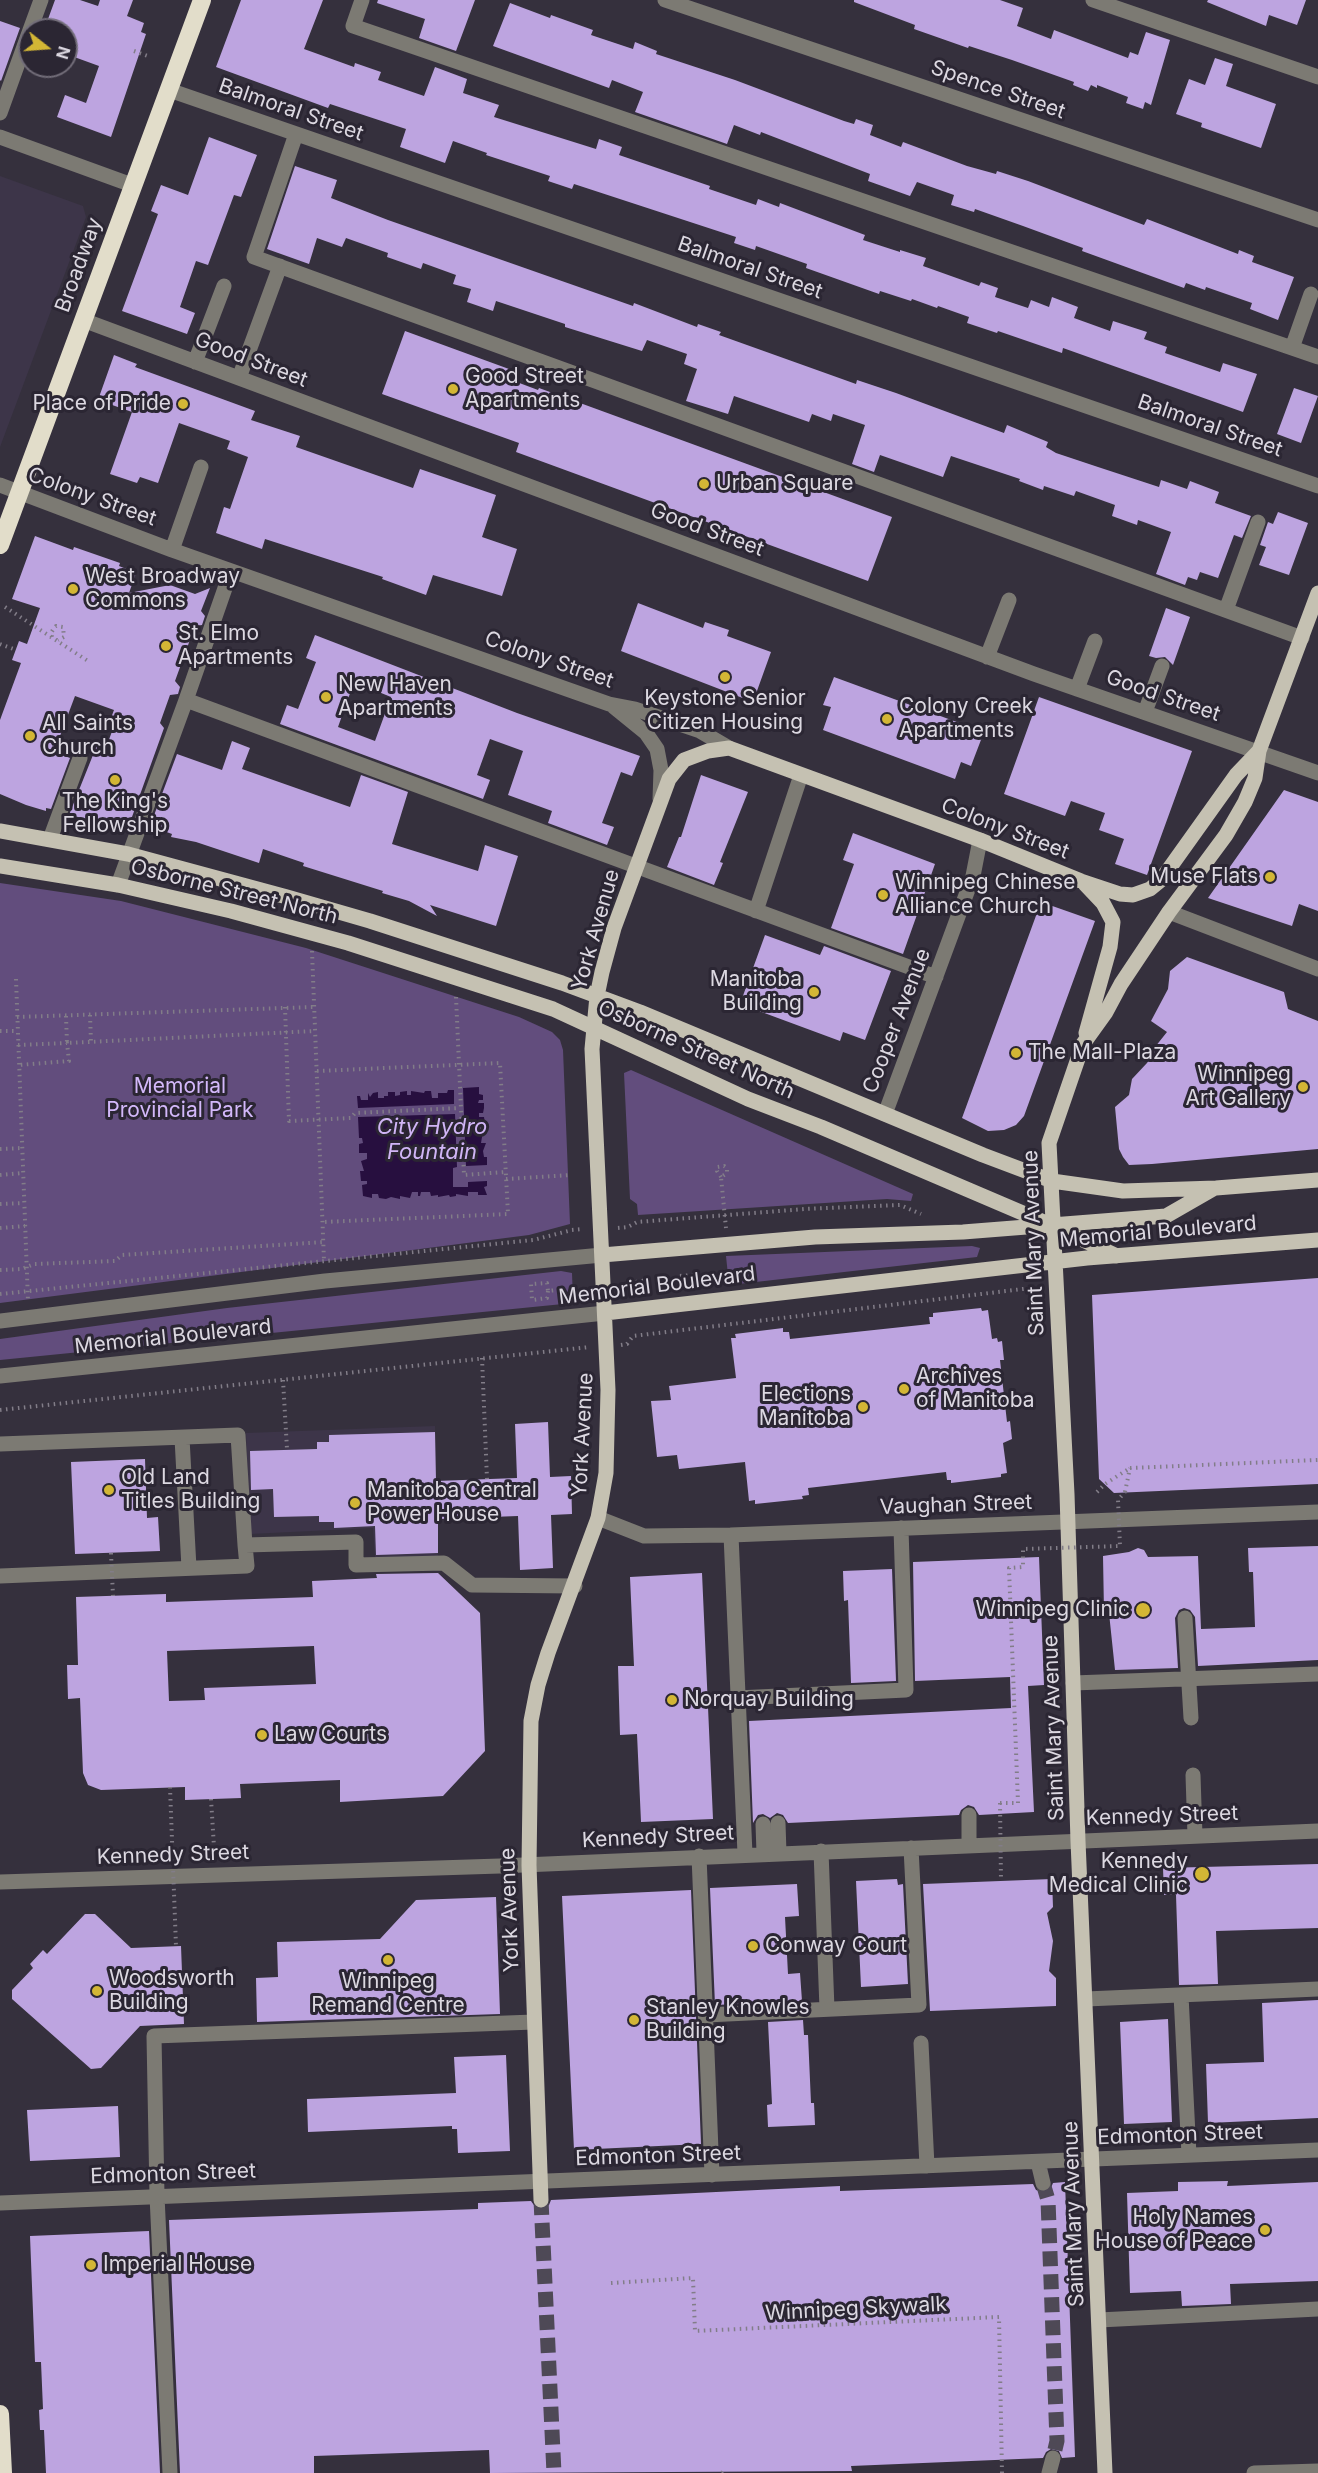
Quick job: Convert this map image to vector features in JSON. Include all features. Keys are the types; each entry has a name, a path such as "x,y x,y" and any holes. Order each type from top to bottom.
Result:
{"highway":[{"name":"Broadway","path":"0,545 202,0"},
{"path":"0,2414 3,2473"}],"main road":[{"name":"Saint Mary Avenue","path":"1105,2473 1078,1841 1068,1522 1049,1143 1083,1044 1106,1012 1121,984 1169,912 1226,835 1245,802 1255,778 1259,751 1318,593"},
{"name":"York Avenue","path":"541,2200 529,1865 530,1739 533,1707 548,1653 598,1518 608,1450 605,1313 592,1049 597,996 614,928 669,779 684,760 708,751 729,748"},
{"name":"Colony Street","path":"729,748 980,840 1081,881 1133,896"},
{"name":"Saint Mary Avenue","path":"1133,896 1150,890 1161,880 1231,782 1259,751"},
{"name":"Osborne Street North","path":"0,831 128,854 360,918 597,996 1052,1181"},
{"name":"Osborne Street North","path":"0,866 118,885 231,910 348,943 553,1009 748,1099 821,1127 1053,1226 1117,1256"},
{"name":"Colony Street","path":"1081,881 1103,903 1113,922 1110,946 1083,1044"},
{"name":"Memorial Boulevard","path":"1052,1181 1123,1191 1216,1188 1318,1180"},
{"name":"Memorial Boulevard","path":"602,1255 727,1243 1053,1226 1166,1216 1216,1188"},
{"name":"Memorial Boulevard","path":"605,1313 1055,1261 1318,1240"}],"street":[{"path":"34,18 41,0"},
{"path":"362,0 352,26 1318,357"},
{"name":"Spence Street","path":"665,0 1318,220"},
{"path":"1093,0 1318,77"},
{"path":"0,113 18,63"},
{"name":"Balmoral Street","path":"169,90 1318,486"},
{"path":"296,134 254,257 1302,638"},
{"path":"0,137 132,185"},
{"path":"238,378 280,266"},
{"path":"195,362 224,286"},
{"path":"1292,348 1311,294"},
{"name":"Good Street","path":"83,320 987,657 1318,773"},
{"path":"172,550 201,467"},
{"name":"Colony Street","path":"0,485 172,550 609,704 635,709 700,731 729,748"},
{"path":"1226,610 1258,522"},
{"path":"118,885 231,571"},
{"path":"987,657 1009,600"},
{"path":"1077,689 1095,641"},
{"path":"1145,712 1162,666"},
{"path":"186,700 936,977"},
{"path":"609,704 646,733 657,749 661,770 660,803"},
{"path":"50,839 80,758"},
{"path":"756,911 801,775"},
{"name":"Cooper Avenue","path":"885,1114 974,873 980,840"},
{"path":"1169,912 1318,969"},
{"name":"Memorial Boulevard","path":"0,1321 325,1281 602,1255"},
{"name":"Memorial Boulevard","path":"0,1377 605,1313"},
{"path":"0,1444 237,1435 247,1566 0,1576"},
{"path":"182,1437 189,1568"},
{"name":"Vaughan Street","path":"598,1518 644,1536 731,1535 1318,1512"},
{"path":"737,1698 906,1690 900,1528"},
{"path":"731,1535 745,1854"},
{"path":"246,1545 356,1542 356,1564 444,1563 472,1585 574,1586"},
{"path":"1185,1618 1191,1718"},
{"path":"1073,1683 1318,1674"},
{"path":"1193,1775 1195,1836"},
{"path":"969,1815 969,1845"},
{"path":"770,1823 771,1853"},
{"name":"Kennedy Street","path":"0,1882 529,1865 1318,1831"},
{"path":"706,2015 919,2005 911,1848"},
{"path":"821,1851 827,2009"},
{"path":"699,1856 712,2175"},
{"path":"1086,1999 1318,1989"},
{"path":"1181,1995 1189,2155"},
{"path":"170,2473 157,2196 154,2036 534,2022"},
{"path":"921,2043 927,2166"},
{"name":"Edmonton Street","path":"0,2203 1318,2150"},
{"path":"1038,2162 1043,2183"},
{"path":"1099,2320 1318,2309"},
{"path":"1254,2473 1318,2471"}],"path":[{"path":"134,51 148,56"},
{"path":"5,607 88,661"},
{"path":"0,644 16,650"},
{"path":"312,947 325,1281"},
{"path":"16,979 29,1317"},
{"path":"456,993 464,1175 506,1172"},
{"path":"285,1007 289,1121 351,1118 355,1113 460,1108"},
{"path":"17,1017 314,1007"},
{"path":"90,1015 91,1042"},
{"path":"19,1065 69,1061 66,1016"},
{"path":"0,1031 18,1031"},
{"path":"18,1045 315,1031"},
{"path":"317,1071 500,1063 508,1214 323,1222"},
{"path":"0,1149 22,1148"},
{"path":"0,1175 23,1173"},
{"path":"506,1179 572,1175"},
{"path":"721,1177 727,1243"},
{"path":"0,1204 24,1203"},
{"path":"628,1227 637,1222 724,1214 900,1205 932,1219"},
{"path":"0,1228 26,1226"},
{"path":"0,1294 533,1240 572,1230"},
{"path":"0,1269 27,1267 34,1264 115,1261 122,1255 324,1242"},
{"path":"670,1289 680,1288 679,1276 693,1275"},
{"path":"630,1282 647,1280 650,1292 660,1291"},
{"path":"547,1283 548,1291 548,1298 532,1300 531,1284 547,1283"},
{"path":"548,1291 574,1288"},
{"path":"633,1336 1031,1288"},
{"path":"0,1410 575,1348"},
{"path":"482,1358 487,1479"},
{"path":"283,1380 287,1449"},
{"path":"1097,1492 1130,1468 1318,1460"},
{"path":"1001,1881 1000,1803 1018,1803 1009,1568 1023,1567 1023,1549 1120,1546 1118,1500 1125,1492 1130,1468"},
{"path":"111,1553 113,1596"},
{"path":"170,1787 176,1946"},
{"path":"212,1799 214,1847"},
{"name":"Winnipeg Skywalk","path":"611,2283 693,2278 695,2331 999,2317 1002,2473"}],"shaded area":[{"path":"0,176 83,206 86,217 0,447"},
{"name":"Manitoba Central Power House","path":"435,1426 438,1563 375,1557 373,1528 250,1534 246,1433"}],"green space":[{"name":"Memorial Provincial Park","path":"0,883 121,901 306,948 519,1017 552,1032 560,1040 563,1050 570,1224 529,1235 0,1303"},
{"path":"631,1070 913,1194 911,1201 887,1199 638,1215 637,1204 630,1199 624,1073"},
{"path":"972,1246 980,1248 977,1257 729,1285 726,1256"},
{"path":"561,1271 572,1273 573,1301 563,1304 0,1360 0,1339 227,1308"}],"water":[{"name":"City Hydro Fountain","path":"479,1087 479,1094 483,1095 483,1100 479,1100 478,1103 484,1103 484,1108 483,1113 479,1113 479,1117 484,1117 485,1124 479,1124 479,1131 483,1131 481,1143 486,1143 483,1151 484,1157 487,1157 487,1165 466,1166 463,1088"},
{"name":"City Hydro Fountain","path":"448,1090 454,1090 454,1104 358,1108 357,1096 360,1096 361,1100 368,1100 368,1093 370,1097 373,1093 378,1092 378,1098 384,1098 388,1096 388,1092 395,1092 395,1096 407,1091 407,1095 411,1095 411,1091 424,1093 431,1091 432,1098 438,1098 438,1093 447,1093"},
{"name":"City Hydro Fountain","path":"455,1114 457,1167 453,1168 453,1187 468,1187 468,1182 487,1181 487,1186 484,1187 487,1195 468,1192 468,1196 456,1194 450,1197 449,1195 438,1197 438,1195 431,1196 430,1192 421,1192 418,1196 418,1192 412,1192 410,1198 400,1196 400,1199 379,1198 378,1194 372,1194 372,1198 363,1196 362,1185 367,1184 367,1181 361,1181 360,1171 364,1171 361,1161 367,1159 367,1153 359,1153 359,1144 363,1143 362,1138 359,1138 358,1117"}],"building":[{"path":"55,0 80,0 98,6 100,0 133,0 127,16 144,23 141,32 146,34 111,137 57,117 65,95 86,103 99,66 78,58 78,18 48,18"},
{"path":"241,0 323,0 304,49 354,67 355,63 381,72 378,80 424,96 435,67 467,79 463,93 499,105 494,117 596,149 599,139 622,147 619,155 710,186 709,189 756,205 758,199 779,207 780,203 865,235 863,240 926,258 923,266 979,286 981,282 998,288 995,297 1028,308 1031,300 1049,307 1052,297 1078,307 1074,318 1110,331 1113,321 1147,332 1144,339 1167,347 1165,353 1220,372 1223,363 1257,374 1243,412 1063,348 1062,353 967,323 969,317 938,306 937,308 880,291 879,294 806,268 807,264 756,246 755,250 734,243 736,237 574,184 572,189 548,181 550,176 486,155 487,153 453,141 445,163 400,147 406,129 330,104 328,108 216,67"},
{"path":"378,0 475,0 456,51 419,38 425,19 377,3"},
{"path":"854,0 1000,0 1023,8 1017,26 1051,39 1054,30 1128,58 1130,52 1138,55 1146,32 1170,40 1151,105 1145,102 1143,109 1126,103 1128,97 1097,85 1097,88 1091,85 1088,91 1073,85 1074,82 914,29 915,25 854,2"},
{"path":"1208,0 1306,0 1297,25 1269,15 1266,26 1207,2"},
{"path":"510,3 550,18 551,15 593,30 591,35 633,49 635,42 657,51 656,54 735,80 844,121 854,124 856,119 873,125 870,135 901,147 903,142 967,166 996,174 997,171 1144,225 1147,219 1238,254 1239,250 1254,256 1252,262 1294,277 1278,320 1250,309 1252,303 1206,287 1205,290 1186,283 1184,288 1082,251 1083,248 1023,226 975,209 974,212 951,205 954,195 917,182 910,196 868,181 870,174 761,132 760,135 734,125 727,144 635,112 643,92 612,80 609,88 493,46"},
{"path":"0,21 18,27 18,34 0,80"},
{"path":"1215,58 1233,64 1226,86 1276,104 1261,148 1201,127 1202,123 1176,114 1189,79 1205,85"},
{"path":"209,137 257,155 241,197 234,195 208,265 196,261 180,307 195,313 187,334 122,311 158,214 151,211 161,185 188,195"},
{"path":"295,166 337,180 331,198 388,220 633,306 634,303 697,327 698,324 721,332 719,335 856,384 857,380 1004,433 1007,425 1048,442 1046,447 1056,453 1159,487 1161,480 1187,489 1190,481 1219,492 1215,503 1251,516 1242,538 1234,535 1218,578 1200,572 1197,580 1188,577 1185,585 1156,574 1171,532 1138,520 1137,525 1112,516 1115,505 1076,491 1074,496 1044,486 1043,490 1019,481 1020,479 951,456 943,477 880,455 874,472 852,464 865,425 833,414 831,421 812,414 809,422 734,396 728,414 686,401 697,369 684,364 687,354 647,340 642,351 565,327 565,324 496,301 493,311 467,302 471,289 453,284 456,275 423,263 421,269 387,257 388,253 346,238 342,247 317,238 309,264 267,249"},
{"name":"Urban Square","path":"405,331 509,369 506,378 892,517 868,581 516,452 519,443 382,394"},
{"path":"114,355 137,364 135,367 255,411 251,420 300,436 296,447 413,488 420,469 496,495 482,537 517,549 502,596 433,575 426,595 382,579 383,577 265,539 262,549 216,533 224,507 230,509 248,457 227,449 230,441 179,423 158,483 140,477 137,483 110,474 132,412 98,400"},
{"path":"1294,388 1318,396 1301,443 1277,434"},
{"path":"1278,512 1308,523 1289,575 1259,565 1266,547 1260,545 1268,522 1273,524"},
{"path":"35,536 73,550 74,547 120,563 119,566 136,573 129,593 170,585 195,594 210,588 201,611 205,616 202,625 195,626 175,681 180,687 178,694 170,695 160,723 164,728 128,828 69,815 97,745 106,748 115,723 111,718 114,710 75,696 54,752 70,758 51,809 46,808 46,811 0,794 0,720 21,663 12,660 19,641 27,644 40,608 12,599"},
{"name":"Keystone Senior Citizen Housing","path":"638,603 703,628 705,622 729,630 727,636 771,652 753,702 621,651"},
{"path":"1166,608 1190,617 1173,665 1165,657 1149,656"},
{"path":"315,635 517,713 640,756 632,776 621,772 602,823 614,827 607,845 548,823 552,811 508,795 523,751 490,739 477,775 490,780 483,799 280,724 287,705 298,709 316,662 306,658","holes":["354,682 391,697 375,741 338,727"]},
{"name":"Colony Creek Apartments","path":"834,677 984,732 971,766 961,762 955,779 823,730 831,707 823,705"},
{"path":"1039,697 1192,751 1147,875 1115,864 1124,839 1099,830 1105,813 1071,801 1065,816 1004,794"},
{"path":"232,741 250,748 242,769 350,807 361,775 408,792 392,844 478,871 485,845 518,856 496,926 430,905 437,916 409,901 303,866 304,863 263,849 259,863 196,842 171,837 172,834 150,826 177,754 222,770"},
{"path":"701,775 748,792 720,862 723,863 714,885 667,867 679,837 681,837"},
{"name":"Muse Flats","path":"1284,790 1318,802 1318,911 1299,904 1292,926 1208,898"},
{"name":"Winnipeg Chinese Alliance Church","path":"853,833 935,864 903,954 831,928 854,864 843,860"},
{"path":"1041,902 1095,921 1024,1116 1016,1125 1004,1130 988,1131 962,1118"},
{"name":"Manitoba Building","path":"765,935 820,955 824,946 891,971 865,1040 843,1032 840,1041 740,1004"},
{"path":"1187,957 1284,992 1288,1009 1318,1021 1318,1149 1129,1165 1123,1157 1119,1149 1115,1107 1129,1095 1132,1079 1147,1063 1155,1047 1167,1032 1151,1021 1168,989 1170,971"},
{"path":"1318,1278 1318,1484 1114,1493 1099,1479 1092,1295"},
{"path":"981,1308 982,1311 988,1310 992,1339 997,1338 998,1342 1002,1341 1004,1360 1000,1360 1007,1422 1010,1421 1012,1439 1003,1443 1007,1473 1001,1474 1001,1477 951,1483 951,1480 947,1480 946,1472 808,1488 809,1495 802,1496 803,1499 755,1504 755,1500 749,1501 745,1462 679,1469 677,1455 657,1457 651,1401 671,1400 669,1386 736,1378 731,1338 736,1338 735,1334 783,1328 783,1332 789,1332 790,1339 930,1324 929,1317 933,1317 933,1313"},
{"name":"Manitoba Central Power House","path":"548,1422 550,1477 571,1476 572,1514 551,1515 553,1568 520,1570 518,1516 438,1519 438,1553 376,1555 375,1526 334,1528 334,1522 319,1522 319,1516 274,1517 273,1489 251,1490 250,1451 317,1449 317,1442 329,1442 329,1435 435,1432 436,1481 517,1478 515,1424"},
{"name":"Old Land Titles Building","path":"145,1459 147,1518 158,1517 160,1551 75,1554 71,1462"},
{"path":"1318,1546 1318,1660 1198,1666 1195,1617 1190,1610 1184,1608 1179,1610 1175,1618 1178,1668 1115,1670 1109,1613 1104,1612 1103,1556 1129,1552 1138,1548 1144,1550 1148,1557 1198,1556 1201,1629 1255,1627 1253,1572 1249,1572 1248,1548"},
{"path":"1039,1557 1044,1685 1028,1686 1034,1812 979,1815 974,1807 968,1805 961,1810 959,1815 788,1823 783,1815 777,1813 770,1818 763,1814 758,1815 753,1823 749,1721 1011,1708 1010,1677 915,1681 913,1562"},
{"path":"892,1569 896,1681 851,1683 848,1600 844,1601 843,1571"},
{"path":"438,1573 480,1613 485,1751 443,1796 340,1802 340,1780 240,1784 241,1798 185,1800 185,1787 101,1790 88,1785 83,1773 80,1698 68,1699 67,1665 78,1665 76,1597 166,1594 166,1602 313,1597 312,1581 377,1578 376,1574","holes":["314,1646 316,1684 204,1688 205,1700 169,1701 167,1651"]},
{"name":"Norquay Building","path":"702,1573 713,1819 641,1822 637,1734 620,1735 618,1666 634,1666 630,1577"},
{"path":"1318,1864 1318,1928 1216,1931 1218,1984 1179,1985 1176,1895 1164,1895 1163,1868"},
{"path":"897,1879 898,1885 903,1884 908,1984 861,1987 856,1881"},
{"path":"1052,1879 1053,1907 1047,1913 1053,1941 1049,1971 1056,1978 1056,2006 930,2011 923,1884"},
{"name":"Conway Court","path":"797,1884 799,1916 785,1917 788,1974 800,1973 802,2001 715,2005 710,1888"},
{"name":"Stanley Knowles Building","path":"691,1890 701,2144 574,2150 562,1896"},
{"name":"Winnipeg Remand Centre","path":"496,1897 500,2014 257,2022 256,1978 278,1977 277,1942 380,1939 416,1900"},
{"name":"Woodsworth Building","path":"85,1914 95,1914 131,1948 181,1946 184,2024 140,2026 101,2068 91,2069 12,1999 12,1990 33,1968 30,1964 43,1950 47,1954"},
{"path":"1318,2000 1318,2118 1208,2123 1206,2064 1264,2062 1262,2003"},
{"path":"1168,2019 1172,2122 1124,2124 1120,2022"},
{"path":"803,2020 804,2035 808,2035 811,2103 814,2103 815,2125 768,2127 767,2105 772,2104 768,2022"},
{"path":"506,2055 510,2151 458,2153 457,2129 452,2129 452,2126 308,2132 307,2099 456,2093 454,2057"},
{"path":"118,2106 120,2157 30,2161 27,2110"},
{"path":"1228,2181 1227,2186 1318,2182 1318,2281 1230,2284 1231,2304 1182,2306 1181,2291 1130,2293 1127,2193 1178,2191 1178,2182"},
{"path":"1065,2182 1075,2457 1062,2458 1059,2451 1051,2449 1043,2458 851,2466 852,2471 490,2473 489,2450 314,2456 314,2473 180,2473 169,2220 478,2209 478,2203 531,2201 536,2208 542,2210 549,2205 551,2200 840,2186 840,2191 1033,2184 1036,2190 1045,2193 1050,2190 1053,2183"},
{"path":"149,2231 160,2473 46,2473 44,2430 40,2430 39,2410 43,2409 41,2362 35,2362 30,2236"}],"tunnel":[{"path":"1043,2183 1048,2200 1057,2441 1053,2458"},
{"path":"541,2200 554,2473"}],"place":[{"name":"Good Street Apartments","path":"453,389"},
{"name":"Place of Pride","path":"183,404"},
{"name":"Urban Square","path":"704,484"},
{"name":"West Broadway Commons","path":"73,589"},
{"name":"St. Elmo Apartments","path":"166,646"},
{"name":"Keystone Senior Citizen Housing","path":"725,677"},
{"name":"New Haven Apartments","path":"326,697"},
{"name":"Colony Creek Apartments","path":"887,719"},
{"name":"All Saints Church","path":"30,736"},
{"name":"The King's Fellowship","path":"115,780"},
{"name":"Muse Flats","path":"1270,877"},
{"name":"Winnipeg Chinese Alliance Church","path":"883,895"},
{"name":"Manitoba Building","path":"814,992"},
{"name":"The Mall-Plaza","path":"1016,1053"},
{"name":"Winnipeg Art Gallery","path":"1303,1087"},
{"name":"Archives of Manitoba","path":"904,1389"},
{"name":"Elections Manitoba","path":"863,1407"},
{"name":"Old Land Titles Building","path":"109,1490"},
{"name":"Manitoba Central Power House","path":"355,1503"},
{"name":"Winnipeg Clinic","path":"1143,1610"},
{"name":"Norquay Building","path":"672,1700"},
{"name":"Law Courts","path":"262,1735"},
{"name":"Kennedy Medical Clinic","path":"1202,1874"},
{"name":"Conway Court","path":"753,1946"},
{"name":"Winnipeg Remand Centre","path":"388,1960"},
{"name":"Woodsworth Building","path":"97,1991"},
{"name":"Stanley Knowles Building","path":"634,2020"},
{"name":"Holy Names House of Peace","path":"1265,2230"},
{"name":"Imperial House","path":"91,2265"}]}
